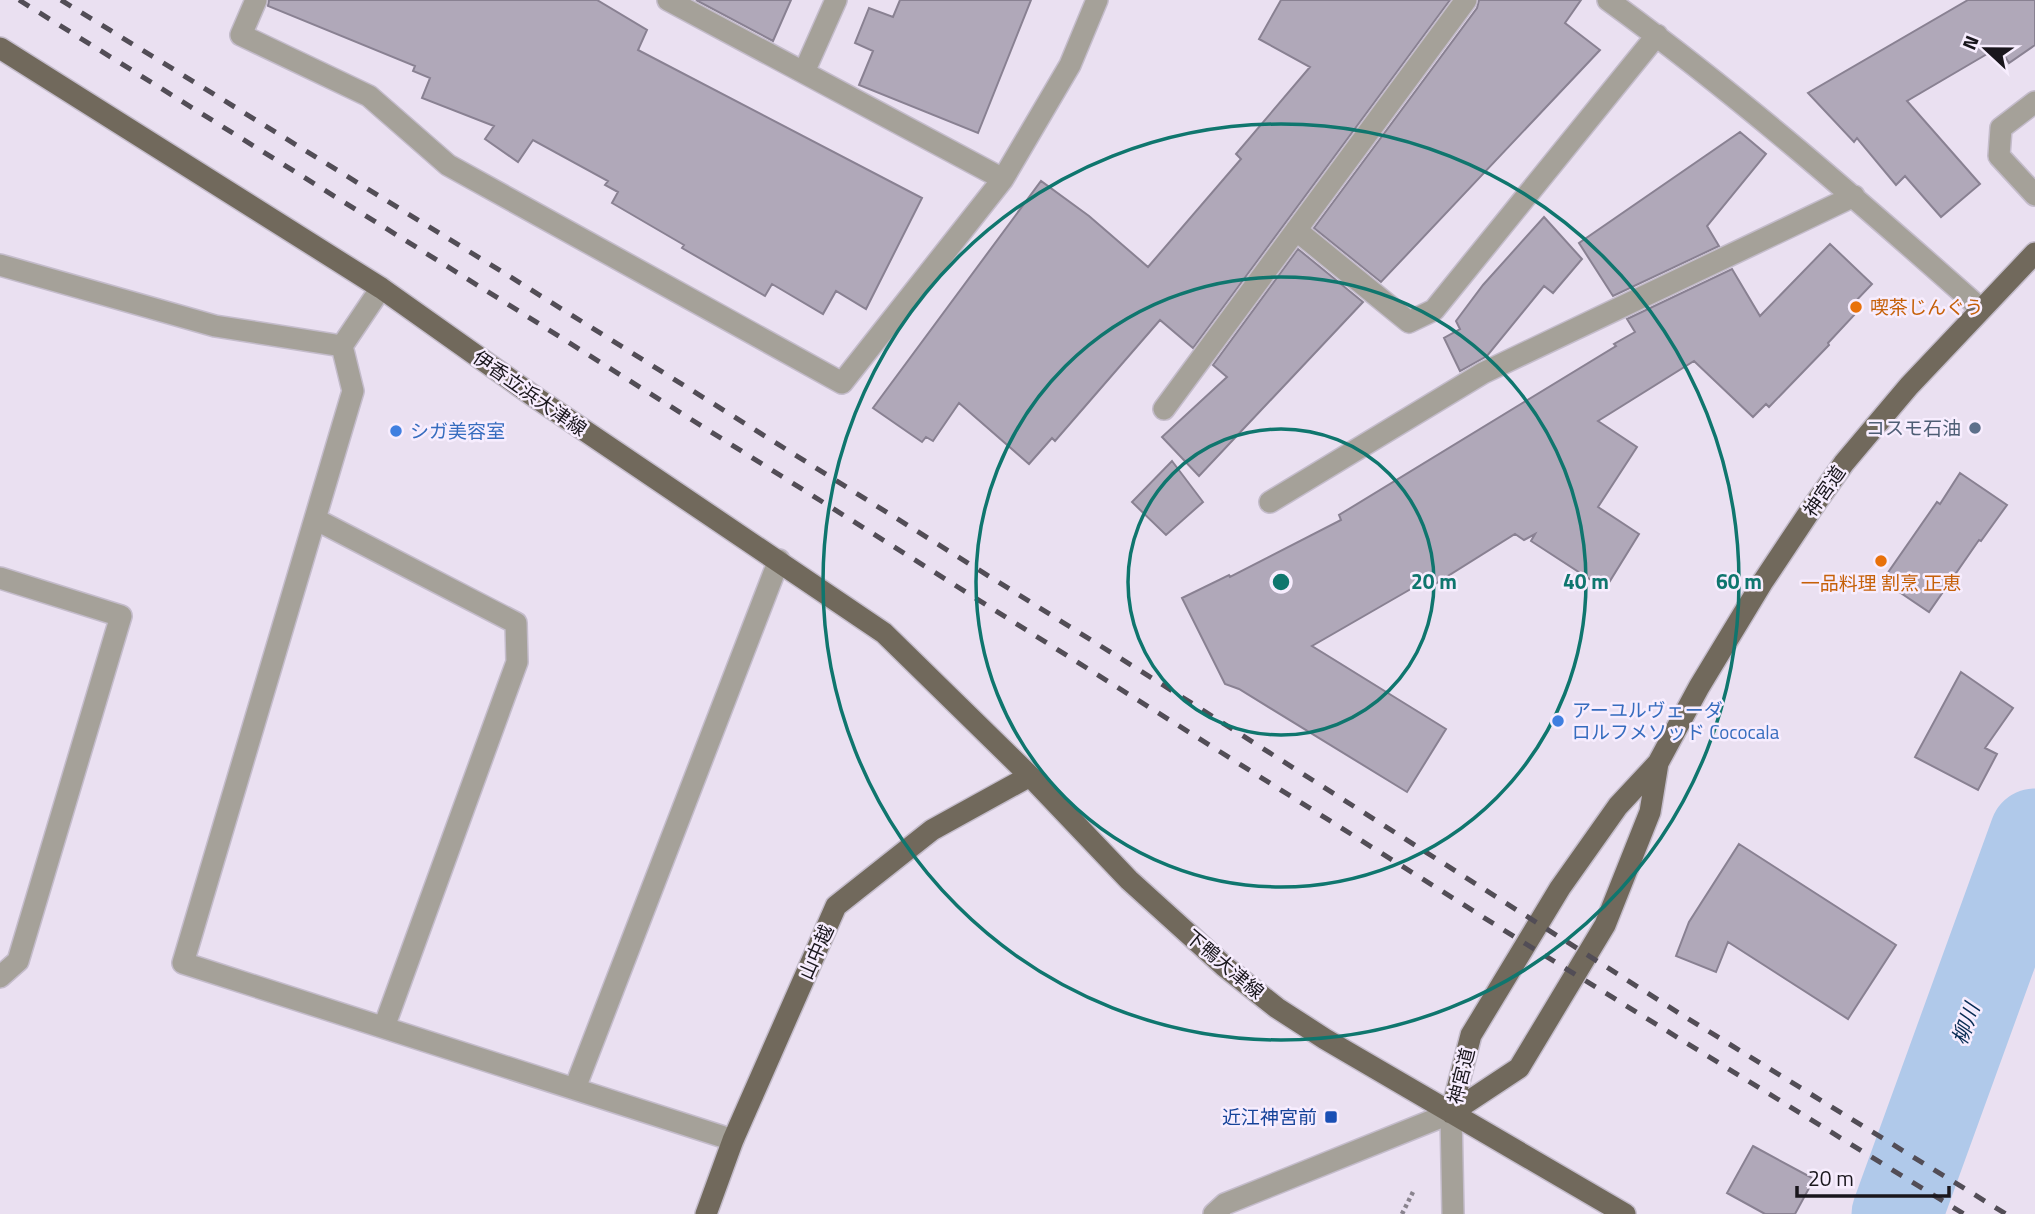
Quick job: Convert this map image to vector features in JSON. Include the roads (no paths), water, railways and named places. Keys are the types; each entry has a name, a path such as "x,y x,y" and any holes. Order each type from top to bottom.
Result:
{"main road":[{"name":"伊香立浜大津線","path":"0,48 381,288 532,395 884,633 1030,776"},
{"name":"神宮道","path":"1451,1113 1471,1035 1560,888 1618,806 1658,763 1699,687 1762,583 1843,463 1909,386 2035,253"},
{"name":"神宮道","path":"1451,1113 1519,1068 1605,925 1650,812 1658,763"},
{"name":"下鴨大津線","path":"1030,776 1129,880 1245,983 1277,1008 1325,1039 1451,1113"},
{"name":"山中越","path":"706,1214 733,1140 836,906 932,830 1030,776"},
{"path":"1451,1113 1625,1214"}],"street":[{"path":"256,0 241,35 369,96 448,164 842,383 1003,179 1070,65 1097,0"},
{"path":"668,0 1003,179"},
{"path":"804,72 836,0"},
{"path":"1164,409 1465,0"},
{"path":"1608,0 1657,35 1854,196 1981,309"},
{"path":"1296,230 1409,321 1434,310 1657,35"},
{"path":"2035,102 2001,128 1999,156 2035,195"},
{"path":"1270,502 1483,373 1854,196"},
{"path":"0,265 215,326 342,346"},
{"path":"381,288 342,346 353,391 183,963 733,1140"},
{"path":"315,519 516,623 517,662 384,1027"},
{"path":"575,1088 779,560"},
{"path":"0,578 121,616 18,961 0,977"},
{"path":"1214,1214 1225,1204 1451,1113 1453,1214"}],"waterway":[{"name":"柳川","path":"1897,1214 2035,834"}],"railway":[{"path":"19,0 1526,944 1964,1214"},
{"path":"61,0 509,276 1163,685 1682,1015 2006,1214"}],"place":[{"name":"喫茶じんぐう","path":"1856,307"},
{"name":"コスモ石油","path":"1975,428"},
{"name":"シガ美容室","path":"396,431"},
{"name":"一品料理 割烹 正恵","path":"1881,561"},
{"name":"アーユルヴェーダ ロルフメソッド Cococala","path":"1558,721"},
{"name":"近江神宮前","path":"1331,1117"}]}
